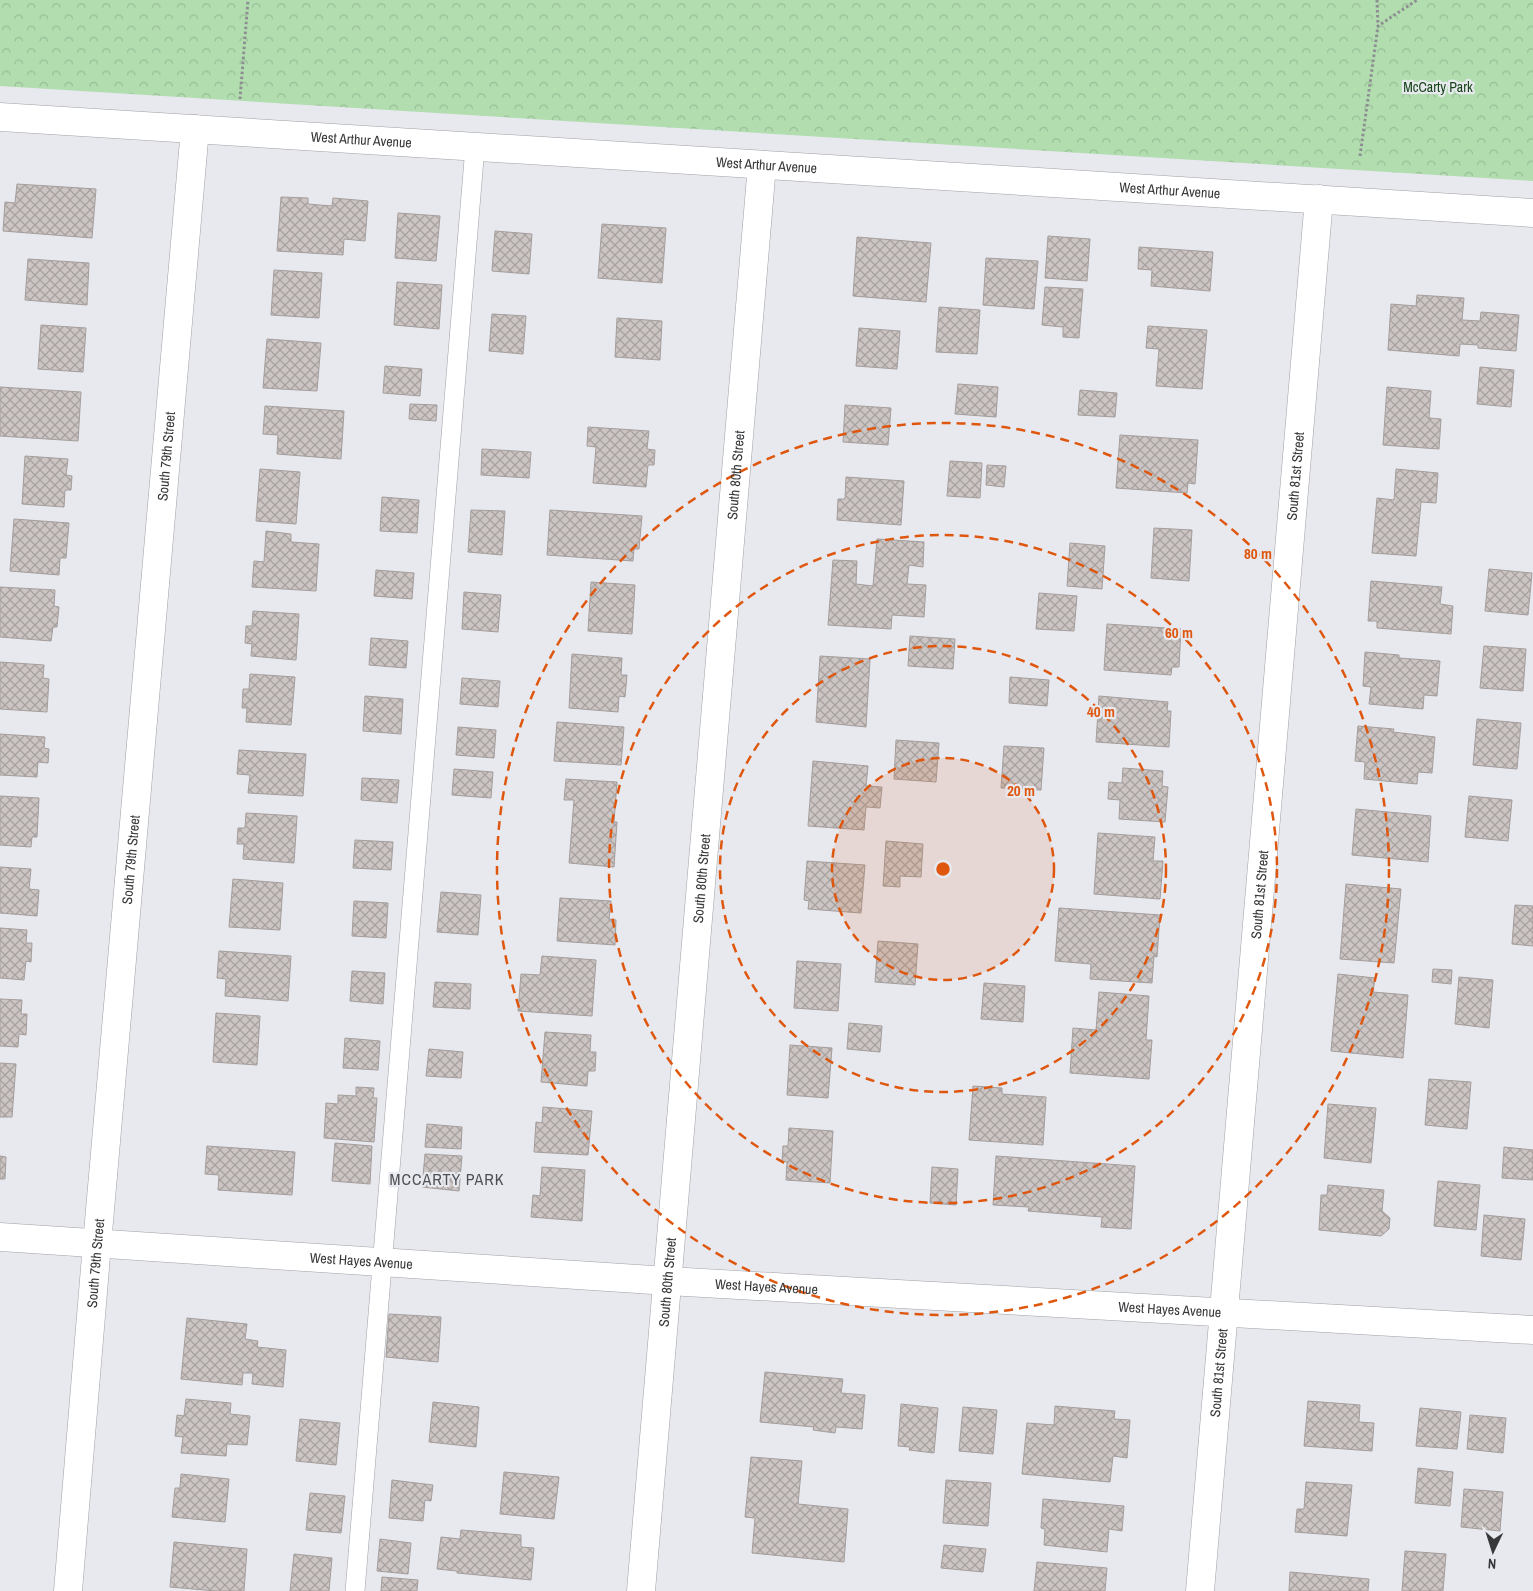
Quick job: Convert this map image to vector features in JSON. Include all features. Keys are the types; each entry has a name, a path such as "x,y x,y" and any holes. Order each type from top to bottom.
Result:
{"street":[{"name":"West Arthur Avenue","path":"0,117 1533,213"},
{"name":"South 79th Street","path":"68,1591 96,1244 196,129"},
{"name":"South 80th Street","path":"642,1591 762,165"},
{"name":"South 81st Street","path":"1200,1591 1319,199"},
{"name":"West Hayes Avenue","path":"0,1237 668,1281 1533,1330"}],"lane":[{"path":"355,1591 475,147"}],"path":[{"path":"241,83 248,0"},
{"path":"1360,156 1378,26 1377,0"},
{"path":"1378,26 1417,0"}],"green space":[{"name":"McCarty Park","path":"0,0 1533,0 1533,181 0,86"}],"building":[{"path":"17,184 96,189 92,238 3,231 5,202 15,203"},
{"path":"281,197 308,198 308,204 332,206 333,198 368,201 365,241 344,239 343,255 277,251"},
{"path":"398,213 440,216 436,261 395,258"},
{"path":"602,224 666,228 662,283 598,278"},
{"path":"495,231 532,234 529,274 492,271"},
{"path":"1048,236 1090,239 1087,281 1045,278"},
{"path":"857,237 931,243 926,302 853,296"},
{"path":"1139,247 1213,252 1210,291 1151,286 1152,270 1138,269"},
{"path":"986,258 1038,261 1034,309 983,305"},
{"path":"28,259 89,263 87,305 25,300"},
{"path":"274,270 322,273 319,318 271,315"},
{"path":"397,282 442,285 439,329 394,325"},
{"path":"1045,287 1083,289 1079,338 1063,337 1063,327 1042,325"},
{"path":"1417,295 1464,298 1462,320 1480,321 1481,312 1519,315 1516,351 1478,348 1478,345 1460,344 1459,356 1388,350 1391,304 1416,306"},
{"path":"939,307 980,310 977,354 936,352"},
{"path":"492,314 526,316 523,354 489,351"},
{"path":"617,318 662,321 660,360 615,357"},
{"path":"41,325 86,328 83,372 38,369"},
{"path":"1148,326 1207,330 1202,389 1156,386 1159,349 1146,348"},
{"path":"859,328 900,331 897,369 856,366"},
{"path":"267,339 321,343 317,391 263,388"},
{"path":"385,366 422,369 420,396 383,393"},
{"path":"1480,367 1514,370 1511,407 1477,404"},
{"path":"958,384 998,387 996,417 955,414"},
{"path":"0,387 81,392 78,441 0,436"},
{"path":"1387,387 1431,391 1429,418 1441,419 1439,449 1383,445"},
{"path":"1080,390 1117,393 1115,417 1078,415"},
{"path":"410,404 437,405 436,421 409,419"},
{"path":"845,405 891,408 888,445 843,442"},
{"path":"265,406 344,411 341,459 277,454 278,435 263,434"},
{"path":"588,427 649,431 647,449 655,450 654,465 648,465 646,487 593,483 596,447 587,446"},
{"path":"1120,435 1198,440 1195,484 1188,483 1187,493 1116,488"},
{"path":"482,449 531,452 529,478 481,475"},
{"path":"25,456 68,459 66,475 72,476 71,490 65,490 64,507 22,504"},
{"path":"950,461 982,463 980,498 947,496"},
{"path":"987,465 1006,466 1004,487 986,485"},
{"path":"260,469 300,472 296,524 256,521"},
{"path":"1396,469 1438,473 1436,503 1421,502 1416,556 1372,553 1377,498 1394,500"},
{"path":"846,477 904,481 901,525 837,520 838,499 845,499"},
{"path":"382,497 419,500 417,533 380,531"},
{"path":"471,510 505,511 502,555 468,552"},
{"path":"550,510 642,516 639,549 634,549 633,561 547,555"},
{"path":"14,519 69,523 66,558 60,558 59,575 10,571"},
{"path":"1154,528 1192,530 1189,581 1151,578"},
{"path":"266,531 291,534 291,542 319,544 316,591 252,587 254,561 264,562"},
{"path":"877,539 924,542 923,567 909,565 907,584 926,585 924,617 892,615 891,629 828,625 833,560 857,561 856,584 873,586"},
{"path":"1070,543 1105,546 1102,589 1067,586"},
{"path":"1489,569 1532,573 1528,615 1485,611"},
{"path":"376,570 414,573 412,599 374,596"},
{"path":"1371,581 1442,587 1440,604 1453,606 1451,634 1377,628 1377,621 1368,621"},
{"path":"591,582 635,585 632,634 588,631"},
{"path":"0,587 55,590 54,606 59,607 57,627 53,627 51,641 0,637"},
{"path":"464,592 501,595 498,632 462,629"},
{"path":"1039,593 1077,596 1074,631 1036,629"},
{"path":"253,611 299,614 296,660 251,656 252,644 245,643 246,626 252,626"},
{"path":"1107,624 1181,629 1179,667 1172,667 1171,675 1104,670"},
{"path":"910,636 955,639 953,669 908,666"},
{"path":"371,638 408,641 406,668 369,665"},
{"path":"1484,646 1526,649 1523,691 1480,688"},
{"path":"1365,652 1399,655 1399,658 1440,661 1437,696 1424,695 1423,709 1369,704 1371,687 1363,686"},
{"path":"572,654 622,658 621,675 627,675 625,697 619,696 618,712 569,708"},
{"path":"820,656 870,659 866,727 816,722"},
{"path":"0,662 44,665 43,678 49,679 47,712 0,709"},
{"path":"250,674 295,677 291,725 246,722 247,708 242,708 243,689 249,689"},
{"path":"1010,677 1049,680 1047,706 1009,703"},
{"path":"462,678 500,681 498,707 460,704"},
{"path":"365,696 403,699 401,734 363,731"},
{"path":"1099,696 1168,702 1167,711 1171,711 1169,747 1096,742"},
{"path":"1477,719 1521,723 1517,769 1473,765"},
{"path":"557,722 624,727 621,765 554,761"},
{"path":"1358,726 1394,729 1393,732 1435,737 1432,773 1418,772 1417,784 1364,779 1365,762 1355,761"},
{"path":"458,727 496,730 494,758 456,755"},
{"path":"0,734 45,737 44,748 49,749 48,763 38,762 37,777 0,775"},
{"path":"896,740 939,743 936,782 894,779"},
{"path":"1004,746 1044,748 1041,790 1001,788"},
{"path":"239,750 306,754 303,796 248,793 250,775 237,774"},
{"path":"813,761 868,766 866,786 882,787 880,808 866,807 864,830 808,826"},
{"path":"1123,768 1163,771 1162,786 1168,787 1165,822 1119,819 1120,800 1108,799 1109,782 1122,783"},
{"path":"454,769 493,772 491,798 452,795"},
{"path":"362,778 399,780 397,803 361,800"},
{"path":"566,779 617,782 614,822 617,822 614,867 569,863 574,800 564,800"},
{"path":"0,796 39,798 37,837 32,837 31,847 0,845"},
{"path":"1469,796 1512,800 1508,841 1465,837"},
{"path":"1356,809 1431,816 1428,862 1352,855"},
{"path":"246,813 297,816 294,863 243,859 244,844 237,844 238,828 245,828"},
{"path":"1098,833 1155,837 1153,861 1163,861 1160,899 1094,894"},
{"path":"355,840 393,842 391,870 353,868"},
{"path":"886,841 923,844 921,877 900,876 900,887 883,886"},
{"path":"807,861 865,865 861,913 808,909 809,901 804,900"},
{"path":"0,867 31,869 29,889 39,890 37,916 0,913"},
{"path":"233,879 283,883 280,930 229,927"},
{"path":"1346,884 1401,889 1394,963 1340,959"},
{"path":"441,892 481,895 478,935 437,932"},
{"path":"560,898 611,901 609,919 616,920 615,945 557,941"},
{"path":"354,901 388,903 386,938 352,936"},
{"path":"1515,905 1533,906 1533,946 1512,944"},
{"path":"1059,908 1160,915 1157,957 1154,956 1152,983 1090,979 1091,964 1055,961"},
{"path":"0,928 27,930 26,943 32,943 31,962 26,961 24,980 0,978"},
{"path":"878,941 918,944 915,985 875,982"},
{"path":"219,951 291,956 288,1001 225,996 226,979 217,978"},
{"path":"542,956 596,960 592,1016 518,1011 521,974 540,975"},
{"path":"797,961 841,964 838,1011 794,1008"},
{"path":"1433,969 1452,970 1451,984 1432,982"},
{"path":"352,971 385,973 383,1004 350,1001"},
{"path":"1338,974 1375,978 1373,992 1408,995 1403,1058 1331,1051"},
{"path":"1459,977 1493,980 1489,1028 1455,1024"},
{"path":"435,982 471,984 470,1009 433,1007"},
{"path":"984,983 1025,986 1023,1022 981,1019"},
{"path":"1099,992 1149,996 1146,1040 1152,1040 1149,1079 1070,1073 1073,1028 1096,1030"},
{"path":"0,999 22,1000 21,1014 27,1014 26,1035 19,1034 18,1047 0,1046"},
{"path":"216,1013 260,1016 257,1065 213,1062"},
{"path":"849,1023 882,1026 880,1052 847,1049"},
{"path":"545,1032 591,1035 590,1052 596,1052 595,1071 588,1071 587,1086 541,1082"},
{"path":"345,1038 380,1041 378,1070 343,1068"},
{"path":"790,1045 832,1048 828,1098 787,1095"},
{"path":"429,1049 463,1052 461,1078 426,1076"},
{"path":"0,1063 16,1064 12,1117 0,1117"},
{"path":"1429,1079 1471,1082 1467,1129 1425,1125"},
{"path":"973,1086 1002,1088 1002,1094 1046,1097 1043,1145 969,1140"},
{"path":"356,1087 374,1088 373,1098 377,1098 374,1142 324,1138 326,1103 338,1104 338,1095 356,1096"},
{"path":"1328,1104 1376,1108 1371,1163 1324,1158"},
{"path":"543,1107 592,1111 588,1155 534,1152 536,1122 542,1123"},
{"path":"427,1124 462,1127 461,1149 425,1147"},
{"path":"789,1128 833,1131 830,1183 786,1180 787,1162 782,1161 783,1146 788,1146"},
{"path":"335,1143 372,1146 370,1184 332,1181"},
{"path":"207,1146 295,1152 292,1195 218,1190 219,1175 205,1174"},
{"path":"1504,1147 1533,1150 1533,1180 1502,1178"},
{"path":"425,1154 462,1156 459,1191 422,1187"},
{"path":"0,1156 6,1157 5,1179 0,1179"},
{"path":"996,1156 1135,1166 1131,1229 1101,1227 1102,1217 1028,1211 1029,1207 993,1205"},
{"path":"542,1167 585,1170 582,1221 531,1217 533,1195 540,1196"},
{"path":"932,1167 958,1169 956,1205 930,1203"},
{"path":"1438,1181 1480,1185 1476,1230 1434,1226"},
{"path":"1328,1185 1384,1190 1382,1211 1390,1218 1389,1229 1381,1236 1319,1230 1321,1195 1327,1195"},
{"path":"1484,1215 1525,1219 1521,1260 1481,1256"},
{"path":"389,1314 441,1317 438,1362 386,1357"},
{"path":"187,1318 247,1324 245,1339 258,1341 257,1347 286,1350 283,1387 252,1384 253,1373 243,1373 242,1385 181,1379"},
{"path":"765,1372 843,1379 841,1393 865,1395 862,1429 836,1427 835,1433 813,1430 814,1427 760,1422"},
{"path":"186,1399 231,1403 230,1414 250,1416 247,1445 227,1444 226,1456 181,1453 183,1437 175,1436 177,1415 184,1416"},
{"path":"1308,1401 1360,1405 1359,1422 1374,1423 1372,1451 1304,1446"},
{"path":"433,1402 479,1407 476,1447 429,1442"},
{"path":"901,1404 938,1408 934,1453 909,1450 910,1447 898,1446"},
{"path":"1055,1406 1115,1411 1114,1419 1130,1420 1127,1458 1113,1456 1110,1482 1022,1474 1027,1423 1054,1425"},
{"path":"963,1407 997,1410 993,1454 959,1451"},
{"path":"1420,1408 1461,1412 1457,1449 1416,1446"},
{"path":"1470,1415 1506,1418 1503,1453 1467,1449"},
{"path":"300,1419 340,1423 336,1465 296,1461"},
{"path":"751,1457 802,1461 798,1504 848,1509 844,1562 752,1553 755,1518 745,1517"},
{"path":"1418,1468 1453,1472 1450,1506 1415,1503"},
{"path":"504,1472 559,1477 554,1519 500,1514"},
{"path":"181,1474 229,1479 225,1522 172,1517 175,1488 180,1488"},
{"path":"392,1480 433,1485 431,1501 425,1500 423,1521 389,1518"},
{"path":"946,1480 991,1483 988,1526 943,1523"},
{"path":"1306,1482 1352,1485 1347,1536 1295,1532 1297,1509 1304,1509"},
{"path":"1464,1489 1503,1492 1500,1531 1461,1527"},
{"path":"310,1493 345,1496 341,1533 306,1530"},
{"path":"1043,1499 1124,1506 1122,1531 1109,1529 1107,1552 1044,1545 1045,1529 1041,1528"},
{"path":"461,1530 521,1535 521,1547 534,1548 531,1580 457,1573 457,1571 437,1569 441,1537 460,1539"},
{"path":"380,1539 411,1543 408,1574 377,1571"},
{"path":"174,1542 247,1549 244,1591 216,1591 170,1587"},
{"path":"944,1545 986,1549 983,1572 941,1568"},
{"path":"1405,1551 1446,1554 1443,1591 1402,1591"},
{"path":"294,1554 332,1558 329,1591 290,1591"},
{"path":"1037,1562 1107,1568 1105,1591 1034,1591"},
{"path":"1290,1572 1369,1579 1368,1591 1289,1591"},
{"path":"382,1577 418,1580 417,1591 381,1591"}],"district":[{"name":"MCCARTY PARK","path":"447,1179"}]}
